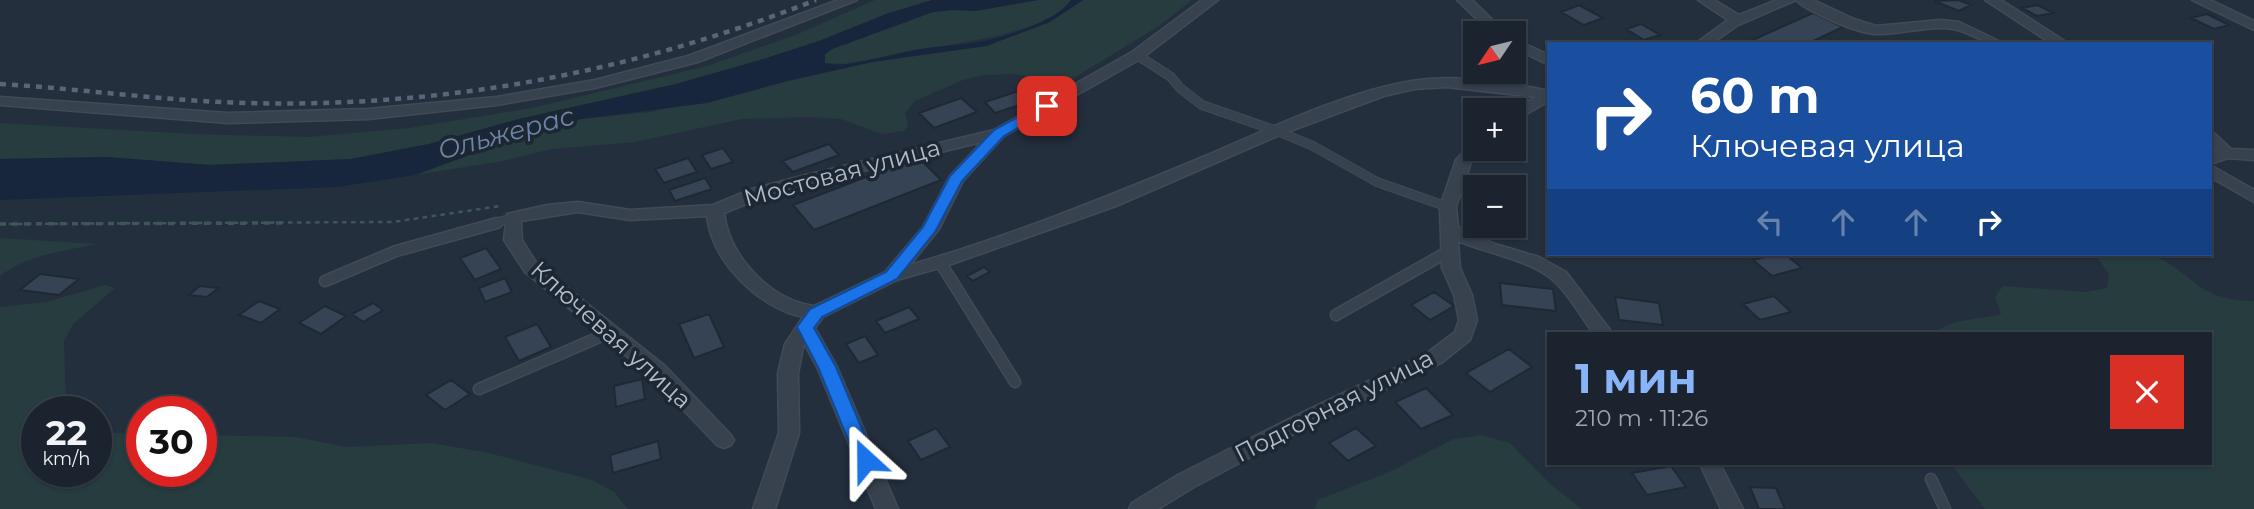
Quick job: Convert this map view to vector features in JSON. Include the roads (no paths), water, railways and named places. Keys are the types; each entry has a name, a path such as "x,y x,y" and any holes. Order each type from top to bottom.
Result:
{"street":[{"path":"0,101 228,118 368,114 497,101 594,84 693,59 780,29 850,0"},
{"path":"891,276 930,229 956,179 999,133 1137,55 1211,0"},
{"path":"1705,0 1737,19"},
{"path":"1704,42 1723,26 1737,19 1789,0"},
{"path":"1802,0 1849,22 1875,30 1941,24 1959,26 1994,42"},
{"path":"1992,0 2059,42"},
{"path":"2199,0 2254,26"},
{"path":"1470,1 1488,21"},
{"path":"1526,49 1547,60"},
{"path":"764,509 789,433 788,373 794,344 811,320 891,276 940,262 1110,202 1277,131 1380,92 1415,85 1447,83 1522,89 1547,95"},
{"path":"1526,109 1547,96"},
{"name":"Мостовая улица","path":"811,320 766,293 734,262 715,222 715,210 758,192 999,133"},
{"path":"2212,139 2227,153"},
{"path":"2212,158 2227,153 2254,155"},
{"name":"Подгорная улица","path":"1140,509 1186,481 1302,421 1434,358 1463,335 1468,320 1463,295 1451,268 1448,207 1464,161"},
{"path":"2212,171 2254,197"},
{"path":"513,218 547,209 578,207 630,215 715,210"},
{"name":"Ключевая улица","path":"513,218 513,240 531,268 658,371 724,440"},
{"path":"1449,230 1489,248 1533,261 1560,276 1602,332"},
{"path":"811,320 827,367 887,509"},
{"path":"1710,465 1732,509"}],"lane":[{"path":"1137,55 1171,76 1180,88 1202,104 1313,146 1377,182 1448,207"},
{"path":"325,281 396,251 513,218"},
{"path":"1336,315 1449,251"},
{"path":"940,262 1016,382"},
{"path":"479,388 611,332"},
{"path":"1931,479 1945,509"}],"water":[{"name":"Ольжерас","path":"932,0 1038,0 975,11 933,12 832,49 825,54 825,63 857,63 922,49 985,41 1053,16 1071,0 1083,0 1050,22 986,46 872,62 707,103 581,119 532,132 415,175 337,187 0,200 0,159 106,157 210,165 351,159 429,144 519,119 676,84 819,41 889,13"}],"railway":[{"path":"0,84 248,103 322,103 466,92 608,66 747,25 816,0"}]}
